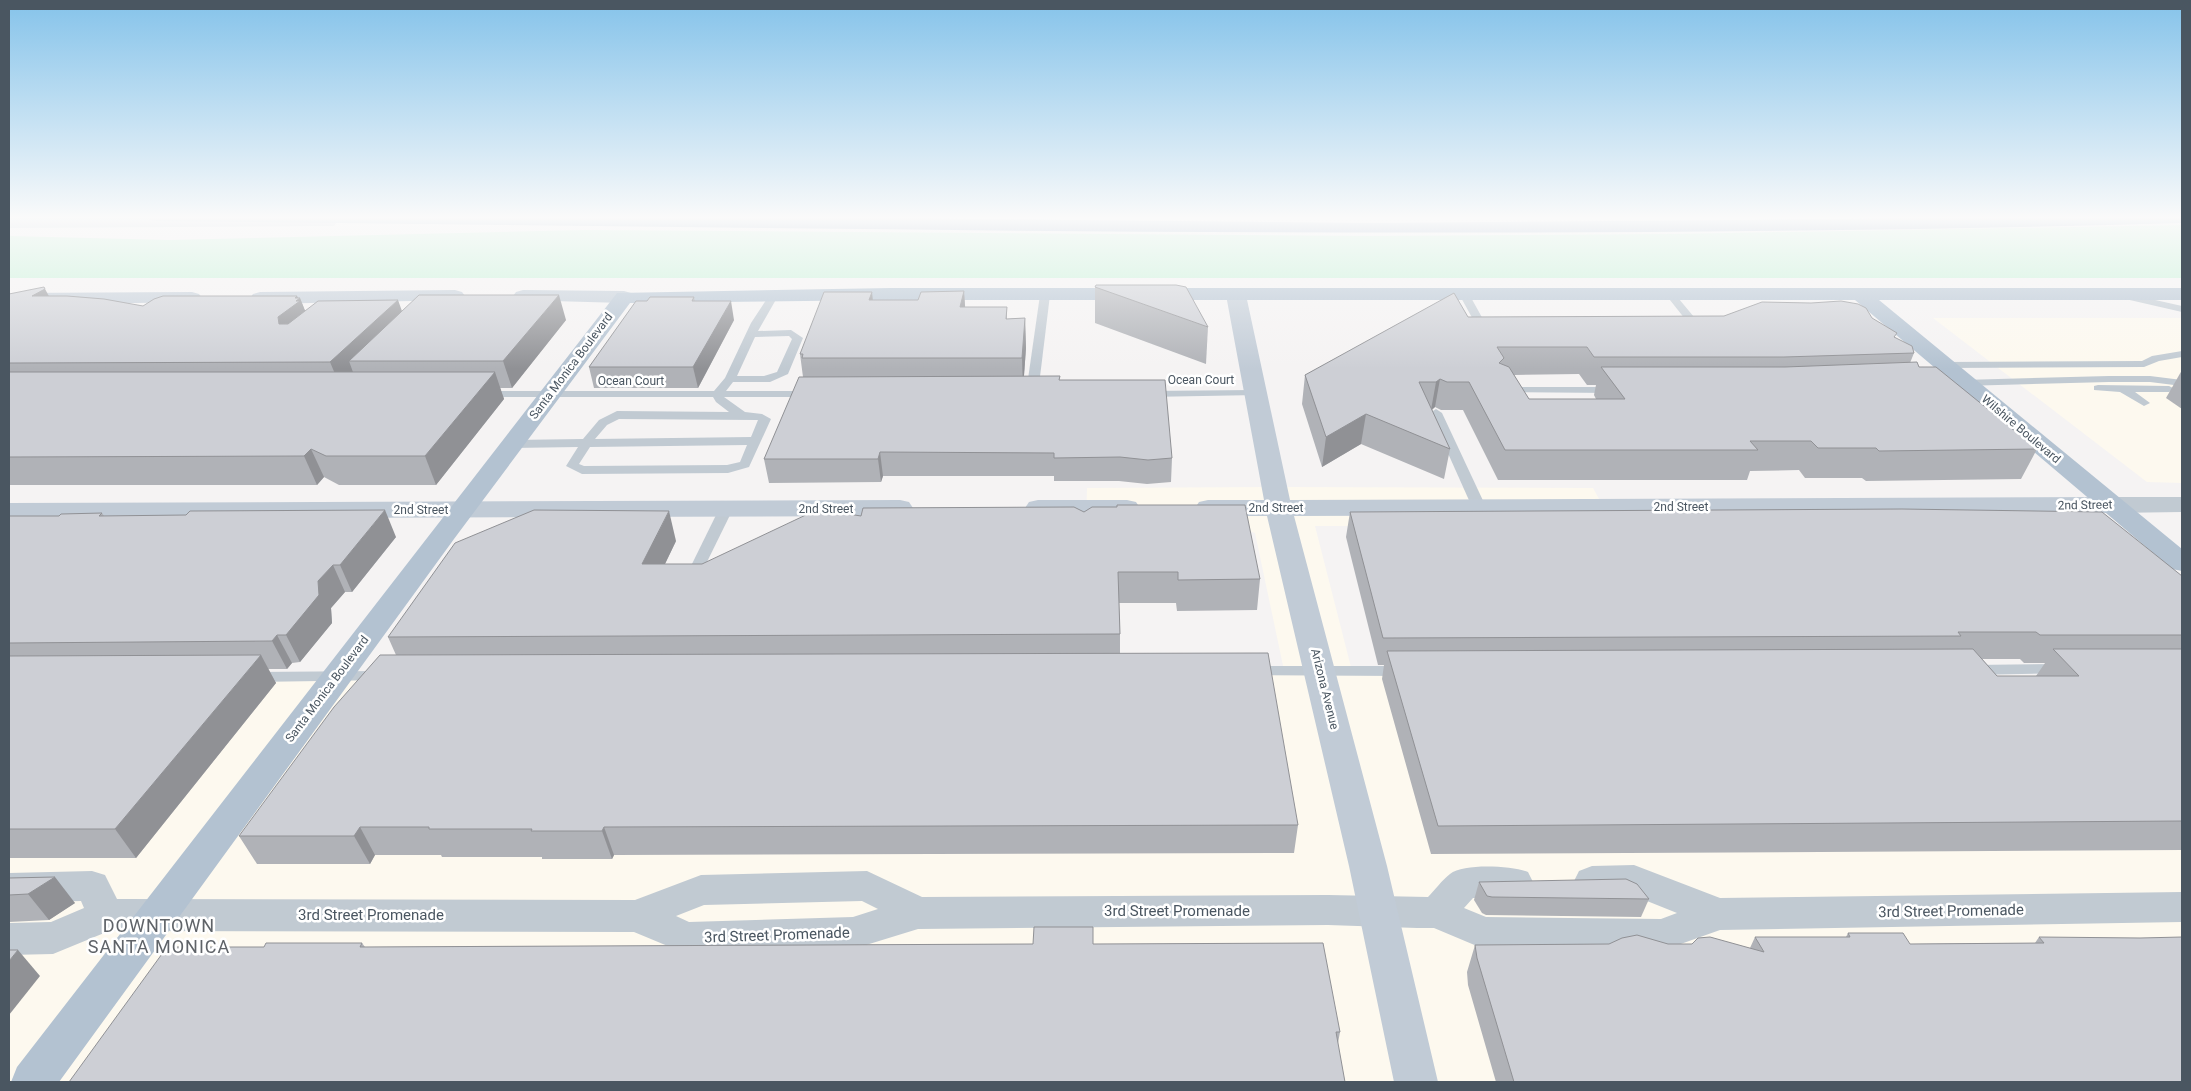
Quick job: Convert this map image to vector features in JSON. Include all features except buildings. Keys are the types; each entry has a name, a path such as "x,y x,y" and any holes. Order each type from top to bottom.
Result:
{"main road":[{"path":"624,297 1236,294 2182,294"},
{"name":"Wilshire Boulevard","path":"1861,295 1952,377 2182,563"},
{"name":"Santa Monica Boulevard","path":"33,1082 336,676 624,297"}],"street":[{"name":"Arizona Avenue","path":"1236,294 1254,393 1280,508 1416,1082"},
{"path":"246,298 348,302 438,302 474,296"},
{"path":"503,296 624,297"},
{"path":"9,299 206,298"},
{"name":"2nd Street","path":"1179,508 2182,506"},
{"name":"2nd Street","path":"9,511 926,508"},
{"path":"1015,508 1084,516 1150,508"},
{"name":"3rd Street Promenade","path":"1437,914 1464,883 1634,880 1719,914"},
{"path":"9,888 92,886 106,914"},
{"name":"3rd Street Promenade","path":"9,939 53,938 106,914 637,916 687,938 853,934 918,912 1377,912 1437,914 1484,933 1661,935 1719,914 2182,907"}],"lane":[{"path":"1464,294 1480,323 1497,332"},
{"path":"2116,294 2182,309"},
{"path":"1033,394 1041,314 1045,295"},
{"path":"1671,295 1696,328 1691,331 1679,332"},
{"path":"742,416 720,400 717,394 730,379 751,334 773,296"},
{"path":"730,379 770,379 782,374 798,338 791,333 751,334"},
{"path":"1952,377 2084,365 2144,364 2156,358 2182,354"},
{"path":"2084,365 2144,403"},
{"path":"1952,377 2035,382 2150,379 2182,383"},
{"path":"2035,382 2063,387 2182,389"},
{"path":"1501,390 1624,390"},
{"name":"Ocean Court","path":"1132,394 1254,393"},
{"name":"Ocean Court","path":"470,394 826,394"},
{"path":"1436,413 1479,507"},
{"path":"617,416 742,416 758,416 765,419 745,464 728,469 582,470 572,466 608,418 617,416"},
{"path":"512,444 755,441"},
{"path":"696,570 726,509"},
{"path":"1954,670 2073,669"},
{"path":"1236,671 1420,671"},
{"path":"243,677 394,676"}],"shaded area":[{"path":"1933,318 2182,318 2182,483 2147,482"},
{"path":"1087,488 1593,488 1614,526 1315,526 1353,675 2182,676 2182,1082 9,1082 9,673 1285,675 1255,533 1241,528 1086,529"}],"green space":[{"path":"9,267 2182,267 2182,278 9,278"}],"district":[{"name":"DOWNTOWN SANTA MONICA","path":"159,935"}]}
